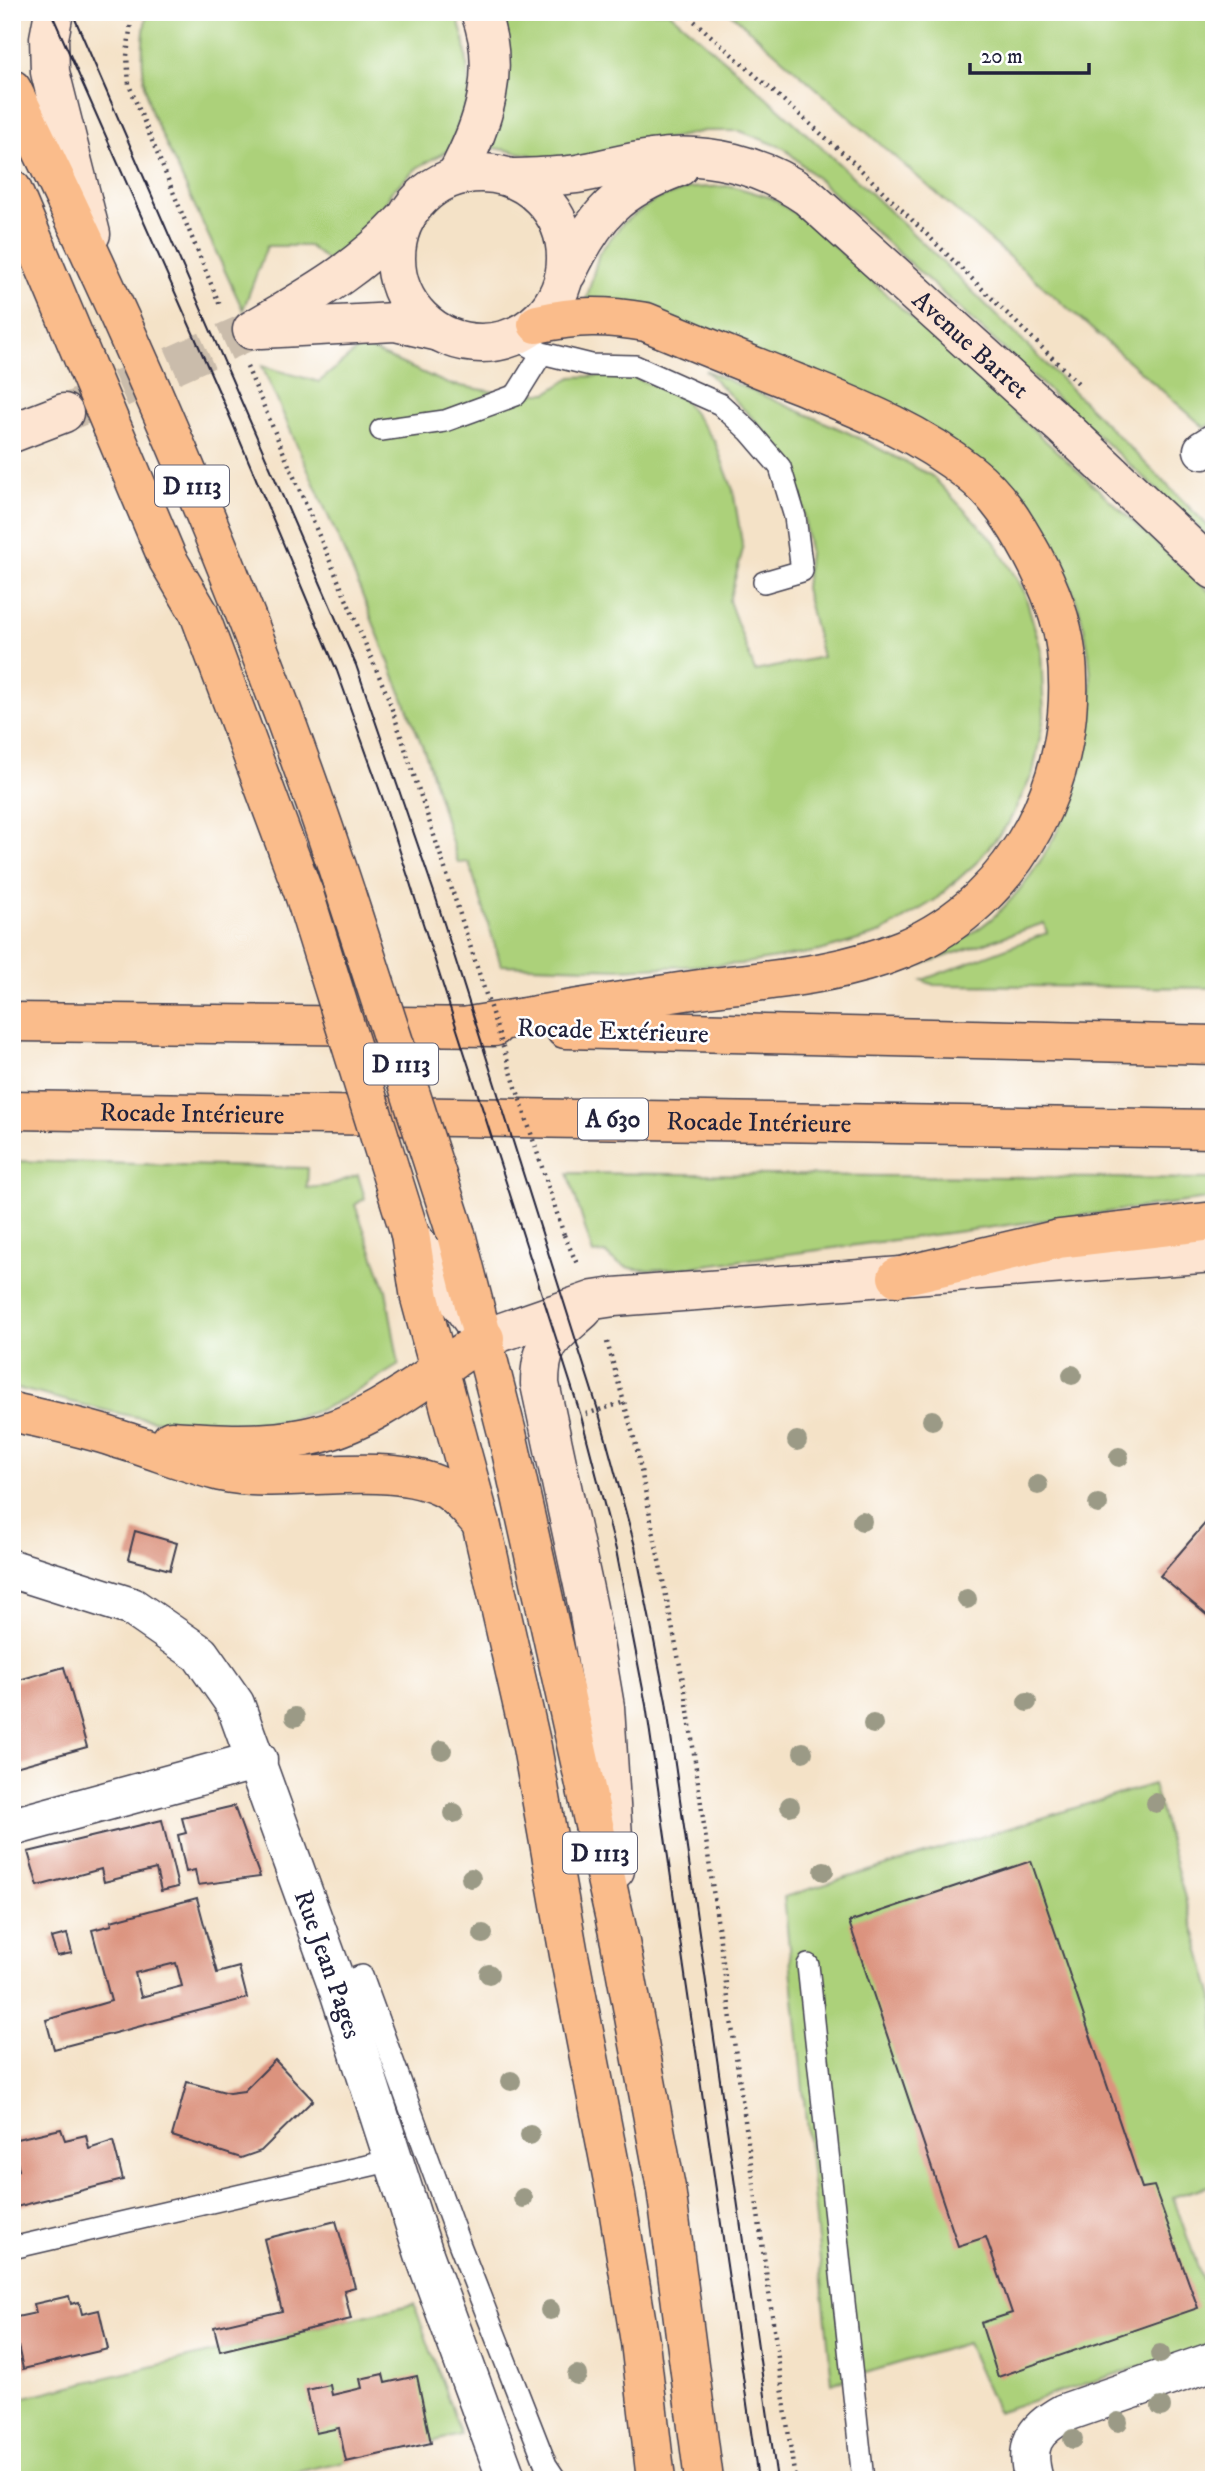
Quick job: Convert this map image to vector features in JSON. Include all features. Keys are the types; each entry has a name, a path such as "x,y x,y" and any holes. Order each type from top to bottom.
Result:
{"main road":[{"path":"54,12 49,55 54,96 100,270"},
{"path":"456,176 472,146 487,107 491,64 480,12"},
{"name":"D 1113","path":"12,89 100,270 239,599 346,894 456,1234 485,1338 620,1942 666,2188 704,2480"},
{"name":"Avenue Barret","path":"513,178 576,174 653,158 704,158 747,164 779,177 808,197 1063,427 1214,570"},
{"name":"Avenue Barret","path":"567,273 586,233 611,203 653,176 704,158"},
{"path":"469,1026 713,987 821,975 904,948 959,917 1002,878 1037,825 1058,772 1067,705 1066,649 1046,580 1010,514 971,474 898,424 646,322 612,316 576,315 531,338 488,344 460,342 435,331 395,322 252,330 345,275 376,251 418,200 435,186 456,176 484,172 513,178 538,193 556,215 566,243 567,273 557,301 531,338"},
{"name":"D 1113","path":"12,189 162,547 200,613 304,894 410,1234 420,1298 481,1523 532,1747 616,2196 640,2342 656,2480"},
{"path":"405,218 397,242 396,268 402,292 416,314 435,331"},
{"path":"12,433 64,413"},
{"name":"Rocade Extérieure","path":"12,1022 469,1026 1214,1045"},
{"name":"Rocade Intérieure","path":"12,1110 1214,1129"},
{"path":"897,1277 1059,1239 1214,1221"},
{"path":"410,1234 485,1338"},
{"path":"112,1436 224,1444 274,1442 308,1437 361,1418 397,1398 485,1338 594,1300 1214,1253"},
{"path":"594,1300 546,1344 540,1365 541,1384 583,1583 605,1707 620,1942"},
{"path":"12,1412 112,1436 222,1472 272,1478 377,1474 419,1481 444,1489 464,1503 481,1523"}],"street":[{"name":"Rue Jean Pages","path":"12,1569 132,1606 200,1654 235,1704 258,1760 337,1984 393,2160 507,2480"},
{"path":"12,1827 258,1760"},
{"path":"1034,2480 1030,2454 1033,2439 1043,2424 1064,2413 1214,2361"}],"lane":[{"path":"381,430 445,421 516,395 531,338 591,365 635,366 720,404 749,431 780,467 795,517 802,572 764,582"},
{"path":"808,1965 863,2480"},
{"path":"337,1984 362,1976 459,2243 546,2465 556,2480"},
{"path":"12,2248 393,2160"}],"path":[{"path":"132,12 127,56 129,85 222,310"},
{"path":"684,12 854,163 1088,392"},
{"path":"244,359 383,685 564,1235 594,1300 636,1445 686,1696 795,2480"}],"green space":[{"path":"147,12 456,12 465,44 470,93 449,150 418,167 391,192 370,237 332,264 309,246 267,246 243,310 152,114 143,64"},
{"path":"504,12 669,12 810,137 947,266 1214,532 1214,542 784,148 740,131 704,131 554,164 531,155 485,146 500,110 507,81 508,51"},
{"path":"729,12 1214,12 1214,422 1205,428"},
{"path":"732,186 772,198 809,223 1214,596 1214,988 934,985 922,980 1047,933 1044,923 920,965 985,924 1003,908 1031,875 1054,838 1071,799 1084,758 1090,716 1091,673 1085,631 1072,589 1058,560 1004,481 586,301 599,253 623,223 655,200 690,188"},
{"path":"362,346 448,384 502,393 547,393 572,377 627,375 680,395 715,442 733,490 743,549 729,601 755,671 822,657 805,588 809,552 801,494 776,442 705,370 849,433 932,476 994,541 1024,591 1041,650 1044,717 1033,773 1008,824 976,863 935,900 879,934 820,951 740,964 618,969 501,965 469,862 458,863 427,758 353,572 262,366 319,382"},
{"path":"12,1161 308,1168 307,1188 327,1186 358,1175 365,1198 355,1205 386,1290 399,1365 354,1393 318,1411 268,1423 231,1427 158,1421 12,1387"},
{"path":"568,1173 1214,1179 1214,1198 683,1268 641,1270 622,1265 605,1253 593,1254"},
{"path":"1153,1784 1214,2001 1214,2148 1209,2153 1214,2184 1173,2197 1214,2312 1214,2343 997,2412 967,2343 832,2383 784,1897"},
{"path":"414,2304 461,2435 261,2480 12,2480 12,2400"}],"building":[{"path":"1214,1513 1214,1609 1208,1616 1160,1576"},
{"path":"135,1531 177,1543 170,1570 128,1559"},
{"path":"64,1667 87,1747 12,1768 12,1682"},
{"path":"234,1806 260,1877 198,1885 195,1870 186,1872 178,1835 186,1833 182,1818"},
{"path":"162,1820 178,1887 161,1891 156,1869 104,1882 101,1869 38,1886 28,1852"},
{"path":"1031,1861 1142,2188 1154,2186 1198,2308 998,2377 981,2323 1012,2313 986,2237 958,2246 849,1922"},
{"path":"197,1898 217,1973 239,1967 247,1998 54,2049 46,2020 111,2001 92,1930 112,1925 111,1921","holes":["176,1963 182,1986 141,1997 135,1973"]},
{"path":"67,1934 72,1953 57,1956 51,1938"},
{"path":"275,2060 313,2100 261,2151 241,2158 172,2136 187,2082 229,2093 244,2091"},
{"path":"61,2129 65,2140 86,2135 89,2149 113,2141 123,2180 12,2208 12,2172 19,2170 12,2140"},
{"path":"336,2221 355,2287 344,2290 351,2319 220,2351 214,2327 282,2311 264,2239"},
{"path":"69,2296 71,2304 79,2302 82,2314 99,2310 108,2349 23,2369 12,2318 36,2313 34,2304"},
{"path":"383,2374 385,2383 417,2376 431,2443 346,2462 339,2428 316,2433 307,2390 330,2385 332,2395 362,2388 360,2379"}],"tunnel":[{"path":"68,412 252,330"}],"tram line":[{"path":"51,12 227,410 337,671 386,808 581,1416 616,1550 646,1705 758,2480"},
{"path":"72,12 356,665 435,895 598,1410 635,1546 666,1701 777,2480"}]}
